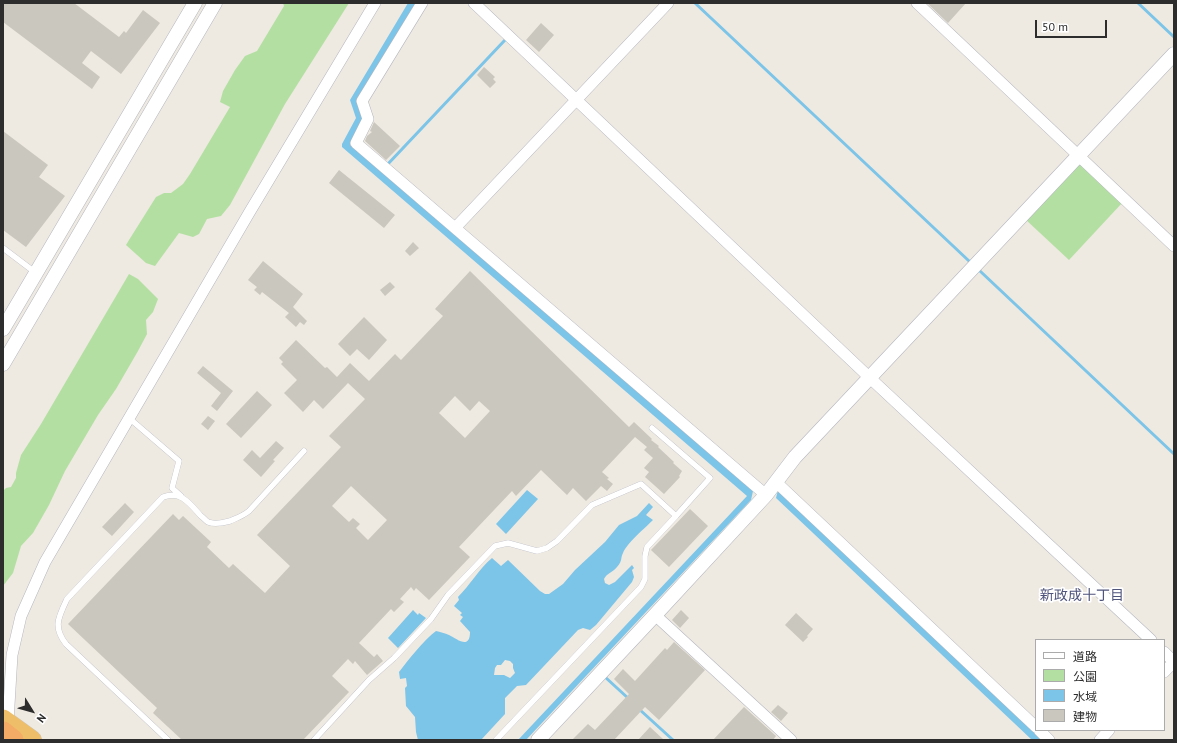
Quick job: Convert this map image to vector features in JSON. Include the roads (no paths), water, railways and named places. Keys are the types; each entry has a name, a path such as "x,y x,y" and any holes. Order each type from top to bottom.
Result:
{"highway":[{"path":"6,732 32,740"}],"street":[{"path":"3,330 195,3"},
{"path":"3,364 215,3"},
{"path":"6,732 12,655 21,616 44,562 249,213 375,3"},
{"path":"422,3 362,101 368,119 356,143 766,495"},
{"path":"474,3 870,378 1150,639"},
{"path":"455,228 668,3"},
{"path":"917,3 1174,246"},
{"path":"541,739 766,495 795,457 1174,54"},
{"path":"776,482 1035,726"},
{"path":"656,615 791,740"},
{"path":"1165,653 1174,662 1165,671"},
{"path":"1040,731 1049,740"},
{"path":"1100,740 1108,731"}],"lane":[{"path":"3,248 36,273"},
{"path":"129,418 179,461 172,488 207,522 213,524 223,523 241,517 249,511 304,452"},
{"path":"496,740 641,587 645,579 645,556 647,547 710,478 652,428"},
{"path":"314,740 369,680 394,658 431,619 448,595 495,546 508,543 537,551 547,548 557,541 592,505 641,484 676,516"},
{"path":"168,740 66,644 60,636 58,626 60,613 67,599 163,498 170,495 176,495 183,498"}],"water":[{"path":"408,3 417,3 358,101 363,120 350,145 753,491 751,500 526,740 518,740 747,496 342,147 342,144 356,118 350,100"},
{"path":"527,490 538,499 506,534 496,524"},
{"path":"778,490 1042,740 1032,740 776,498"},
{"path":"649,503 653,507 646,515 653,520 628,545 623,553 619,565 604,579 605,583 609,585 615,582 632,565 634,568 632,570 634,577 632,582 596,625 590,630 583,628 578,630 526,685 517,686 505,698 505,714 481,740 418,740 415,717 406,706 406,678 400,679 399,672 421,645 436,631 447,634 462,642 468,641 470,632 460,621 463,617 460,615 462,613 454,606 459,600 458,597 487,562 492,558 501,566 508,560 540,591 545,594 549,594 563,584 575,570 605,542 619,525 637,516","holes":["505,660 510,661 513,664 515,673 510,678 504,675 494,675 497,665 501,665"]},
{"path":"413,610 418,615 419,613 426,618 398,648 388,638"}],"waterway":[{"path":"695,3 969,261"},
{"path":"1138,3 1174,37"},
{"path":"387,165 505,40"},
{"path":"980,271 1174,454"},
{"path":"605,677 629,699"},
{"path":"639,709 673,740"}],"district":[{"name":"新政成十丁目","path":"1082,596"}]}
